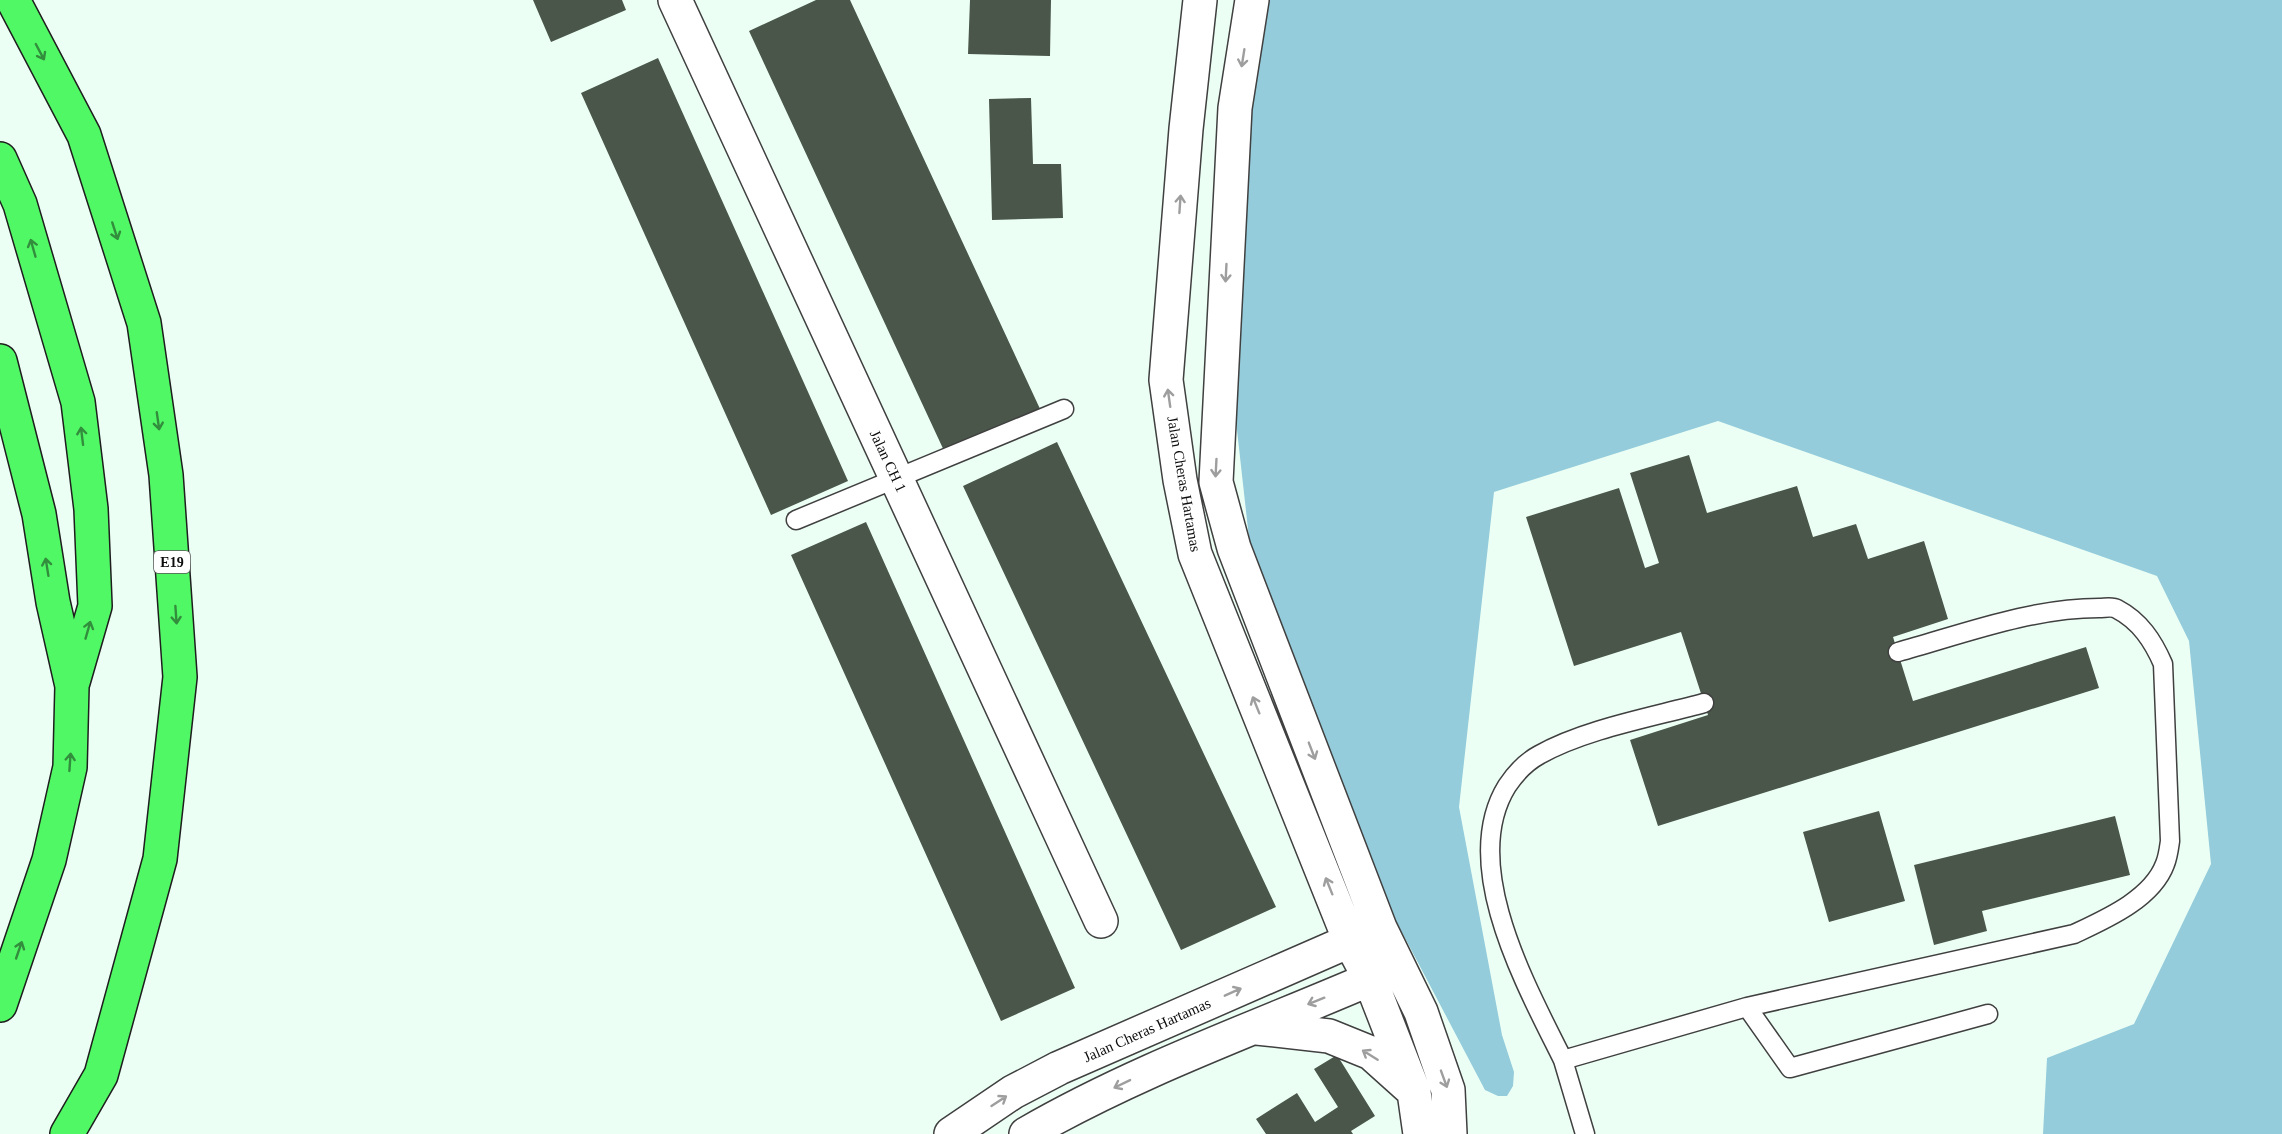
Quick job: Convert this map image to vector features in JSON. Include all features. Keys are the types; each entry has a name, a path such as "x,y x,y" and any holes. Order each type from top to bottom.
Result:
{"highway":[{"name":"E19","path":"13,0 84,135 144,323 166,476 180,677 160,859 101,1075 67,1134"},
{"path":"0,159 20,204 78,402 91,509 94,606 72,686 70,767 49,860 0,1005"},
{"path":"0,361 39,514 53,602 72,686"}],"street":[{"name":"Jalan CH 1","path":"675,0 1101,921"},
{"name":"Jalan Cheras Hartamas","path":"1200,0 1186,129 1166,380 1180,480 1195,554 1365,934 1385,973"},
{"name":"Jalan Cheras Hartamas","path":"1252,0 1235,108 1216,482 1234,548 1365,934"},
{"name":"Jalan Cheras Hartamas","path":"951,1134 1013,1092 1059,1068 1365,934"},
{"path":"1026,1134 1077,1106 1168,1062 1385,973"},
{"path":"1385,973 1414,1092 1420,1134"},
{"path":"1385,973 1421,1012 1448,1090 1450,1134"},
{"path":"1252,1027 1329,1036 1371,1053 1414,1092"},
{"path":"1152,1028 1168,1062"}],"lane":[{"path":"796,520 1064,409"},
{"path":"1563,1060 1747,1007 2074,934 2118,913 2152,884 2165,864 2170,841 2163,664 2153,643 2139,624 2115,608 2068,608 2018,619 1898,652"},
{"path":"1585,1134 1563,1060 1518,969 1501,918 1492,874 1490,834 1498,801 1515,774 1537,755 1574,738 1704,703"},
{"path":"1747,1007 1790,1068 1989,1014"}],"shaded area":[{"path":"1262,0 2282,0 2282,1134 2043,1134 2047,1058 2134,1024 2211,864 2189,641 2157,576 1718,421 1494,492 1459,807 1502,1035 1514,1072 1513,1086 1507,1096 1498,1096 1485,1090 1385,900 1251,556 1233,394 1245,88"}],"building":[{"path":"533,0 622,0 626,10 551,42"},
{"path":"816,0 850,0 1041,411 946,455 749,31"},
{"path":"970,0 1051,0 1050,56 968,54"},
{"path":"658,58 848,481 771,515 581,93"},
{"path":"1031,98 1033,164 1061,164 1063,218 992,220 989,99"},
{"path":"1057,442 1276,907 1181,950 963,486"},
{"path":"1689,455 1707,513 1797,486 1813,537 1856,524 1868,559 1924,541 1948,619 1893,637 1913,701 2086,647 2099,688 1658,826 1630,740 1708,715 1681,632 1574,666 1526,517 1619,488 1645,568 1659,563 1630,473"},
{"path":"866,522 1075,988 1001,1021 791,555"},
{"path":"1879,811 1905,901 1829,922 1803,832"},
{"path":"2115,816 2130,875 1982,911 1987,931 1934,945 1914,865"},
{"path":"1337,1055 1375,1116 1351,1131 1353,1134 1266,1134 1256,1119 1297,1093 1315,1122 1338,1107 1314,1069"}]}
